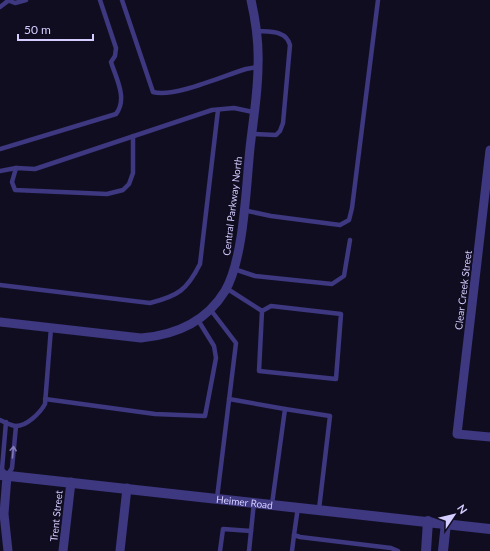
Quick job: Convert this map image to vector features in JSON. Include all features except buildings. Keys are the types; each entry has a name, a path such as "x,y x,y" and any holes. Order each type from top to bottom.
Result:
{"street":[{"name":"Central Parkway North","path":"0,322 141,338 171,334 198,320 210,309 226,288 234,269 243,210 258,67 256,31 251,0"},
{"name":"Clear Creek Street","path":"490,150 457,434 490,438"},
{"name":"Heimer Road","path":"4,476 127,488 490,529"},
{"path":"4,476 4,514 8,551"},
{"name":"Trent Street","path":"63,551 71,482"},
{"path":"120,551 127,488"},
{"path":"426,551 428,521"},
{"path":"443,551 446,523"}],"lane":[{"path":"0,7 7,1 15,3 26,0"},
{"path":"0,149 116,114 122,107 123,99 111,62 115,56 116,48 100,0"},
{"path":"122,0 153,92 159,94 175,92 246,69 258,67"},
{"path":"243,210 271,216 340,225 349,220 352,208 378,0"},
{"path":"251,134 276,135 280,131 283,123 290,46 288,39 280,33 256,31"},
{"path":"0,171 16,168 35,169 218,110 234,108 254,112"},
{"path":"0,285 150,303 170,298 190,283 200,264 218,110"},
{"path":"16,168 12,182 15,190 106,194 115,193 129,184 133,173 134,136"},
{"path":"234,269 255,276 332,284 344,276 350,240"},
{"path":"226,288 262,311"},
{"path":"271,306 341,314 336,379 258,371 262,311 271,306"},
{"path":"210,309 236,343 217,498"},
{"path":"45,399 155,414 206,416 216,358 214,346 198,320"},
{"path":"16,426 39,413 45,404 51,328"},
{"path":"229,399 330,416 319,509"},
{"path":"272,504 285,409"},
{"path":"0,420 16,426"},
{"path":"6,422 2,469 4,476 12,468 16,426"},
{"path":"249,551 254,502"},
{"path":"292,551 298,507"},
{"path":"220,551 223,529 251,531"},
{"path":"294,535 306,538 391,548 398,551"}]}
